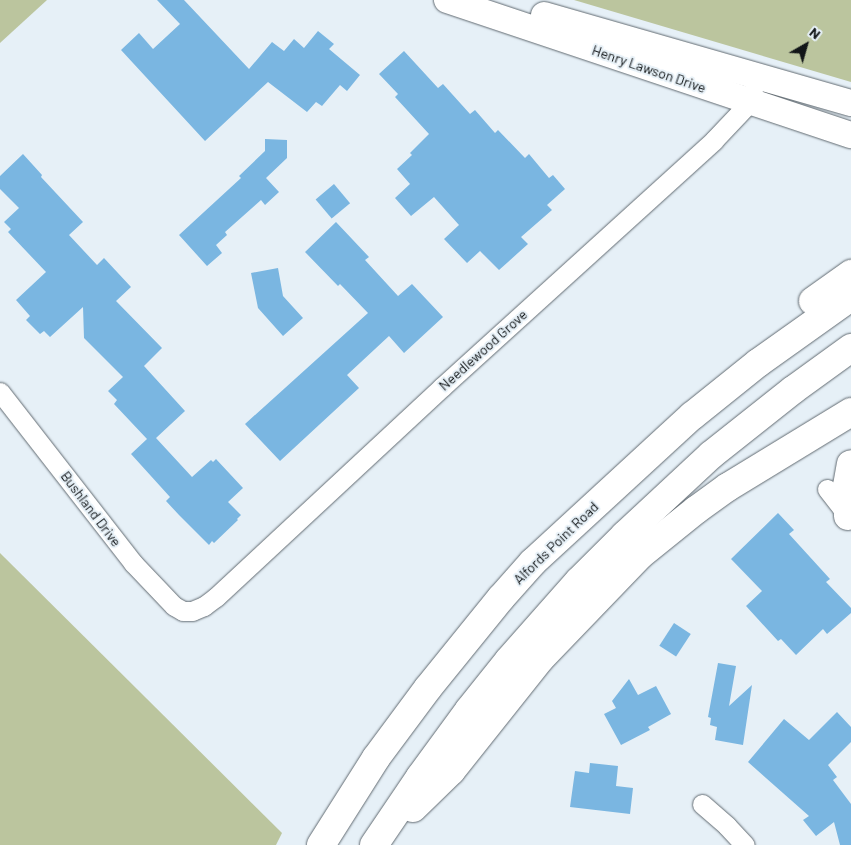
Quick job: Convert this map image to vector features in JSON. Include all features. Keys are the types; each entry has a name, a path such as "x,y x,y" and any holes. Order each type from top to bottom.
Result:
{"highway":[{"path":"533,562 634,445 745,351 851,274"},
{"name":"Alfords Point Road","path":"321,845 376,758 428,688 501,598 533,562 692,416 758,363 851,297"},
{"path":"374,845 420,777 469,710 509,660 579,581 625,535 711,456 792,390 851,348"},
{"path":"374,845 451,771 540,659 640,555 728,487 851,412"},
{"path":"849,518 847,486 851,464"}],"main road":[{"name":"Henry Lawson Drive","path":"447,0 749,103 851,135"},
{"name":"Henry Lawson Drive","path":"491,0 851,103"}],"street":[{"name":"Needlewood Grove","path":"192,611 216,598 442,387 714,140 749,103 758,77"},
{"name":"Bushland Drive","path":"0,392 133,563 174,606 183,611 192,611"},
{"path":"827,489 849,518"},
{"path":"702,804 728,826 745,845"}],"green space":[{"path":"0,0 47,0 0,43"},
{"path":"574,0 851,0 851,82"},
{"path":"0,553 282,833 276,845 0,845"}],"building":[{"path":"157,0 184,0 249,69 272,42 284,51 294,39 304,48 318,31 334,44 329,49 360,75 347,91 340,85 322,106 316,102 307,112 268,82 205,141 121,50 139,33 153,49 180,24"},
{"path":"404,51 438,88 443,84 470,114 475,110 495,133 498,130 525,158 529,154 549,178 553,175 565,189 547,205 552,210 521,237 528,244 499,270 480,251 467,263 444,239 459,225 434,197 411,216 395,198 410,184 397,169 412,155 410,153 429,134 395,97 398,94 379,74"},
{"path":"265,139 287,140 287,158 266,178 279,192 265,205 261,200 225,232 227,235 216,245 222,253 207,266 179,235 241,178 239,176 265,151"},
{"path":"23,154 42,175 41,177 83,222 69,235 97,265 104,258 131,287 116,301 162,348 144,366 185,411 156,438 192,477 211,460 213,462 216,459 243,488 228,502 241,515 214,543 212,541 209,545 179,515 166,501 170,497 131,454 147,439 114,404 117,400 108,391 123,377 84,338 83,307 50,337 44,331 40,334 26,320 30,316 16,300 46,272 8,232 11,229 4,222 19,208 0,189 0,176"},
{"path":"334,184 350,203 332,219 316,199"},
{"path":"336,222 369,257 365,260 398,296 412,284 443,317 404,353 389,336 347,375 359,388 280,461 245,424 368,313 305,252"},
{"path":"278,268 283,296 303,318 283,336 258,308 251,273"},
{"path":"778,513 794,530 789,534 830,579 826,582 851,608 851,613 827,634 823,629 796,655 781,639 778,641 746,606 762,591 731,559"},
{"path":"674,623 691,634 676,657 659,646"},
{"path":"718,663 736,666 729,706 752,685 743,745 715,740 717,727 710,725 711,718 708,717"},
{"path":"629,679 638,695 656,686 671,714 648,727 650,730 621,745 604,714 616,708 612,701"},
{"path":"837,712 851,727 851,742 828,765 837,777 833,780 851,804 851,845 840,845 834,822 816,836 803,820 809,816 748,762 784,719 809,740"},
{"path":"590,763 618,766 616,786 633,788 630,814 570,807 575,771 589,773"}]}
